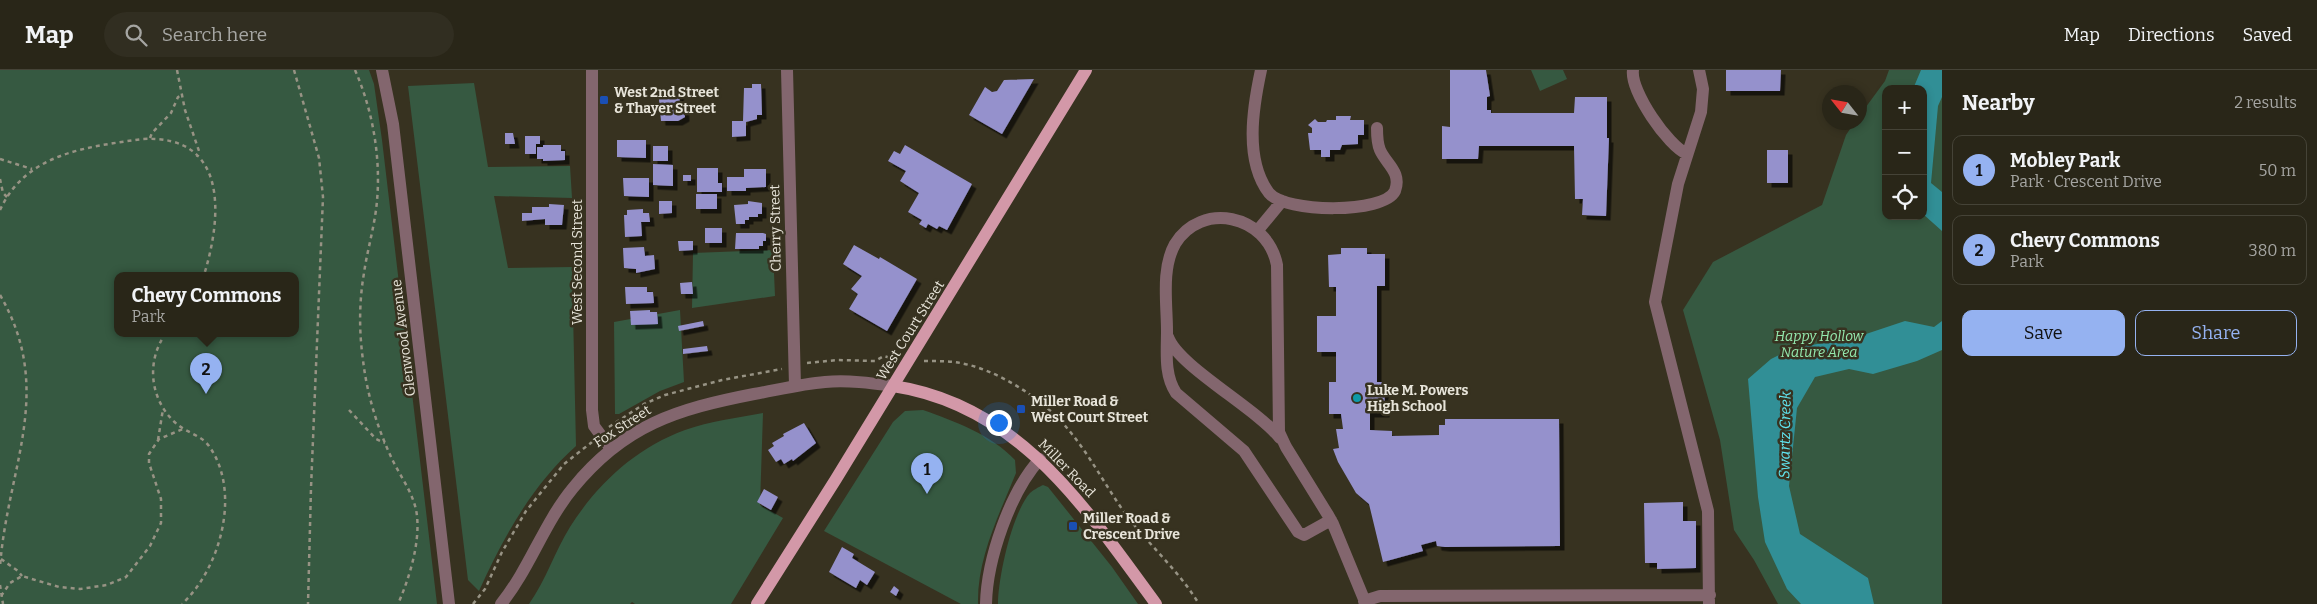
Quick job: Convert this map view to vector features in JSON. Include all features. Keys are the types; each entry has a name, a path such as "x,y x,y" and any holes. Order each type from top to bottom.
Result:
{"main road":[{"name":"West Court Street","path":"757,604 1086,70"},
{"name":"Miller Road","path":"893,386 931,394 975,414 1007,432 1040,460 1081,504 1156,604"}],"street":[{"name":"Glenwood Avenue","path":"383,70 393,124 449,604"},
{"name":"West Second Street","path":"592,70 592,410 594,426 611,449"},
{"name":"Cherry Street","path":"787,70 794,386"},
{"path":"1261,70 1252,115 1254,147 1266,188 1271,195 1282,201 1300,206 1336,208 1377,202 1389,198 1396,188 1396,174 1380,150 1378,128"},
{"path":"1633,70 1633,80 1640,97 1672,142 1687,154"},
{"path":"1167,332 1171,344 1181,356 1258,416 1282,440 1331,520 1365,602 1380,596 1710,599 1708,511 1655,302 1678,184 1702,104 1703,89 1699,70"},
{"path":"1258,230 1282,201"},
{"path":"1282,440 1278,414 1277,265 1271,248 1258,230 1238,220 1220,220 1197,225 1178,240 1168,266 1167,369 1173,388 1244,451 1295,530 1304,535 1331,520"},
{"name":"Fox Street","path":"501,604 520,578 559,506 585,474 611,449 648,425 680,411 794,386 832,381 893,386"},
{"path":"986,604 988,574 998,542 1022,480 1040,460"}],"path":[{"path":"178,70 182,95 198,151 197,157"},
{"path":"294,70 317,153 323,197 311,480 308,604"},
{"path":"355,70 372,124 378,184 375,220 363,280 360,317 362,349 369,395 385,444 409,491 418,518 411,564 398,604"},
{"path":"150,138 152,133 171,112 178,97 182,95"},
{"path":"0,210 16,183 32,169 64,154 150,138 178,144 197,157 211,176 216,200 213,232 205,272"},
{"path":"0,159 32,169"},
{"path":"0,179 3,193 7,197"},
{"path":"0,294 19,336 26,366 28,395 24,431 0,567"},
{"path":"164,337 156,354 152,369 154,388 163,409 183,429 203,440 215,456 221,476 225,506 222,534 213,561 202,581 182,604"},
{"path":"804,364 838,360 875,361 884,356 886,358"},
{"path":"938,362 958,363 1003,379 1053,413 1074,436 1128,516 1181,576 1199,604"},
{"path":"614,424 644,404 665,395 722,380 783,369"},
{"path":"1,559 22,576 59,587 80,589 107,585 126,576 150,546 161,524 160,494 149,461 151,450 158,440 163,409"},
{"path":"348,410 376,439 385,444"},
{"path":"158,440 183,429"},
{"path":"475,603 485,589 502,552 523,517 564,464 586,447"},
{"path":"1,596 10,583 22,576"},
{"path":"0,585 3,604"}],"green space":[{"path":"0,70 369,70 374,84 382,140 437,604 0,604"},
{"path":"1531,70 1563,70 1567,79 1540,91"},
{"name":"Happy Hollow Nature Area","path":"1889,70 1942,70 1942,604 1778,604 1754,560 1734,530 1720,440 1683,310 1713,262 1822,205 1846,135 1849,130 1867,130 1867,105 1882,85 1882,220 1927,220 1927,85 1882,85"},
{"path":"474,83 488,167 570,166 572,198 494,196 508,268 572,267 576,446 560,461 532,495 498,551 479,591 468,580 408,86"},
{"path":"773,250 775,296 692,308 693,253"},
{"path":"680,310 684,382 660,391 619,414 615,414 614,322"},
{"path":"923,410 960,424 984,436 1006,451 1015,460 1016,473 985,553 981,570 978,604 961,604 824,531 893,422 905,411"},
{"path":"763,413 760,505 783,518 731,604 635,604 632,602 630,604 529,604 570,527 581,511 606,482 634,457 685,430 714,422"},
{"path":"1043,485 1048,487 1112,567 1138,604 998,604 1003,563 1017,515 1030,493"}],"water":[{"path":"1921,70 1942,70 1942,97 1938,106 1931,183 1942,192 1942,231 1927,218 1927,85 1915,85"},
{"name":"Swartz Creek","path":"1905,321 1934,327 1942,321 1942,350 1917,361 1873,374 1849,369 1815,377 1797,408 1789,486 1800,534 1868,578 1874,604 1801,604 1787,589 1765,542 1758,497 1748,379 1771,359 1793,348 1854,338"}],"building":[{"path":"1450,70 1486,70 1490,96 1487,97 1487,110 1491,110 1491,113 1574,113 1575,97 1607,97 1607,138 1609,138 1606,216 1582,215 1583,199 1575,199 1574,146 1479,146 1478,159 1442,159 1442,126 1450,127"},
{"path":"1726,70 1781,70 1780,91 1726,91"},
{"path":"1034,79 1002,134 969,115 985,87 992,92 997,91 1004,80"},
{"path":"752,84 761,84 762,115 757,115 757,119 746,122 746,136 732,137 732,121 743,121 744,88 752,88"},
{"path":"670,88 670,92 679,91 680,103 684,103 685,117 678,121 661,121 658,89"},
{"path":"1336,116 1351,116 1350,120 1364,120 1364,135 1358,135 1358,144 1342,145 1340,150 1330,150 1330,157 1321,157 1321,150 1310,150 1308,133 1312,133 1312,128 1308,125 1315,119 1318,122 1336,120"},
{"path":"505,133 513,133 515,144 505,144"},
{"path":"525,136 540,136 540,144 536,144 536,154 525,154"},
{"path":"617,140 646,140 646,158 617,157"},
{"path":"543,145 561,145 561,151 565,151 565,160 543,161 543,159 537,159 537,147 543,147"},
{"path":"905,145 972,184 947,230 939,226 937,229 928,224 926,228 919,224 922,220 908,212 919,193 900,181 906,171 888,161 894,151 900,154"},
{"path":"653,146 668,146 668,161 653,161"},
{"path":"1767,150 1788,150 1788,183 1767,183"},
{"path":"653,164 673,165 673,186 653,185"},
{"path":"697,168 718,168 718,183 722,183 722,192 697,192"},
{"path":"744,169 766,169 766,187 746,188 746,191 727,191 727,177 744,177"},
{"path":"683,175 691,175 691,181 683,181"},
{"path":"623,178 649,178 649,197 624,196"},
{"path":"696,194 717,194 717,209 696,209"},
{"path":"659,201 672,201 672,213 659,214"},
{"path":"748,201 762,203 762,214 758,214 758,217 749,217 749,220 745,220 745,224 736,224 734,205 748,204"},
{"path":"549,204 564,205 562,225 545,225 545,219 522,221 522,213 532,213 532,207 549,207"},
{"path":"643,209 643,213 649,213 650,222 641,222 642,236 625,237 624,215 627,215 627,210"},
{"path":"705,228 722,228 722,243 705,243"},
{"path":"736,233 763,233 766,234 766,241 763,241 763,246 759,246 759,249 735,249"},
{"path":"678,241 693,241 693,250 679,251"},
{"path":"854,245 879,259 880,257 917,279 887,331 849,309 858,294 851,289 862,276 843,264"},
{"path":"644,247 645,256 654,255 655,269 636,273 636,269 624,268 623,248"},
{"name":"Luke M. Powers High School","path":"1341,248 1367,248 1367,254 1385,254 1385,286 1377,286 1377,382 1384,382 1385,413 1370,413 1370,430 1392,431 1392,436 1439,435 1439,425 1445,425 1445,419 1559,419 1560,546 1445,547 1437,546 1436,541 1421,545 1423,551 1383,562 1369,504 1356,493 1338,462 1333,449 1339,448 1336,429 1343,429 1341,414 1329,414 1329,382 1336,382 1336,352 1317,352 1317,316 1336,316 1336,287 1329,287 1328,255 1341,254"},
{"path":"692,282 693,294 681,294 680,283"},
{"path":"625,287 647,287 647,292 653,292 654,303 626,304"},
{"path":"650,310 650,312 657,312 658,324 631,325 630,311"},
{"path":"703,321 704,326 679,331 678,326"},
{"path":"707,346 708,351 683,354 683,349"},
{"path":"804,423 816,443 793,461 792,459 784,464 781,459 776,462 768,450 774,446 772,443 784,436 783,434"},
{"path":"764,489 778,497 771,510 757,502"},
{"path":"1683,502 1683,521 1696,521 1696,568 1657,569 1657,563 1645,563 1644,503"},
{"path":"842,547 854,554 852,558 875,572 867,585 860,580 856,588 829,572"},
{"path":"894,586 899,590 896,596 890,592"}],"place":[{"name":"West 2nd Street & Thayer Street","path":"604,100"},
{"name":"Chevy Commons","path":"206,394"},
{"name":"Luke M. Powers High School","path":"1357,398"},
{"name":"Miller Road & West Court Street","path":"1021,409"},
{"name":"Mobley Park","path":"927,494"},
{"name":"Miller Road & Crescent Drive","path":"1073,526"}]}
